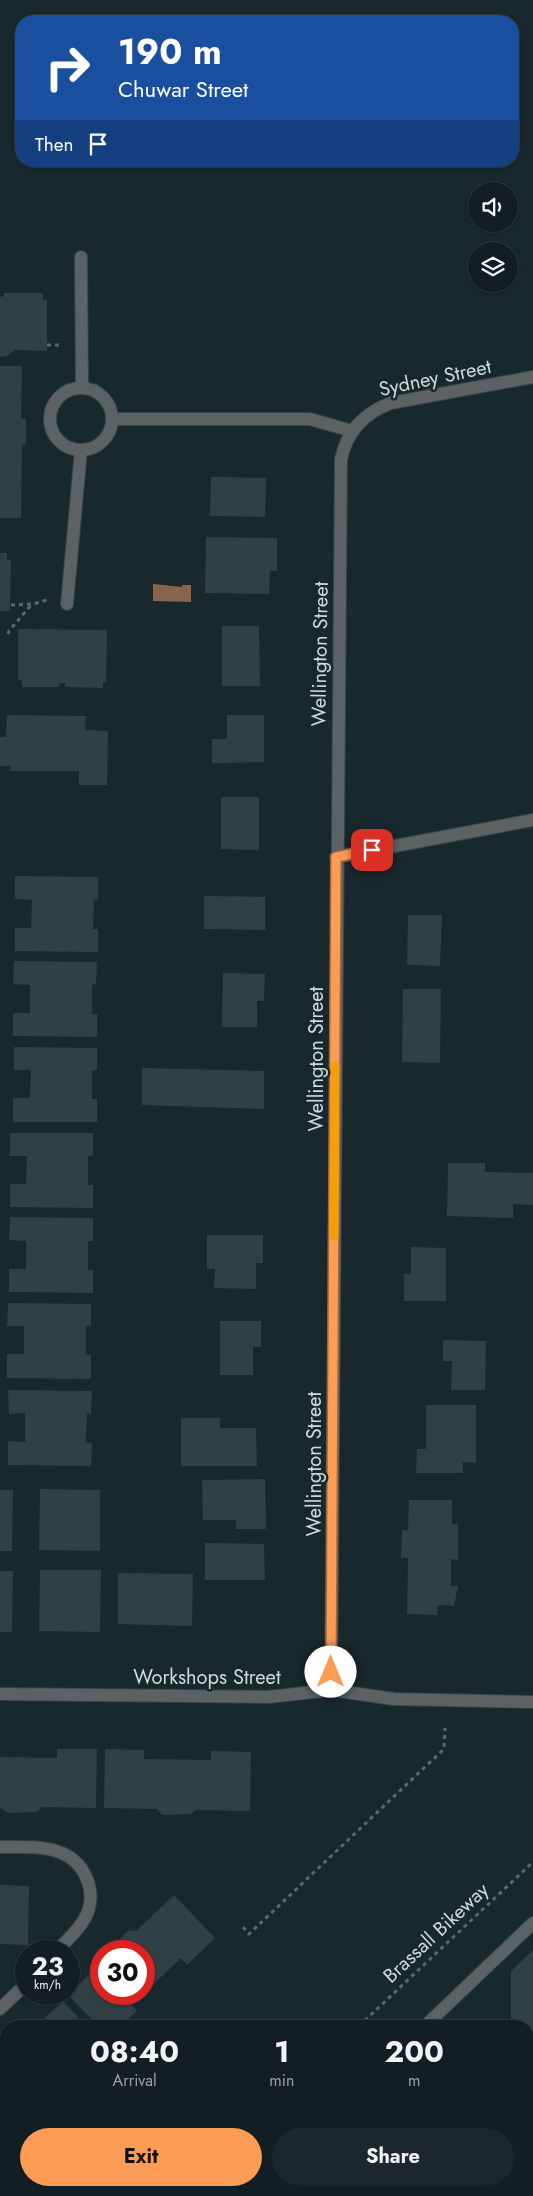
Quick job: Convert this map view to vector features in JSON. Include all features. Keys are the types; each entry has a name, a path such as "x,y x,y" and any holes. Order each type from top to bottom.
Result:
{"street":[{"path":"81,256 82,388"},
{"name":"Sydney Street","path":"352,431 359,421 369,413 391,403 533,377"},
{"path":"82,388 100,394 111,410 112,419 111,429 106,438 90,448 81,450 70,448 60,442 52,429 50,413 54,403 61,395 71,389 82,388"},
{"path":"112,419 310,418 352,431"},
{"name":"Wellington Street","path":"331,1690 340,470 343,448 352,431"},
{"path":"67,604 81,450"},
{"path":"336,857 533,820"},
{"name":"Workshops Street","path":"0,1694 268,1698 331,1690 394,1699 533,1702"},
{"path":"0,1847 36,1847 55,1850 72,1857 83,1871 90,1888 89,1909 82,1924 67,1940"},
{"path":"431,2020 533,1923"},
{"path":"0,2009 15,1995"}],"path":[{"path":"8,634 33,604 11,605"},
{"path":"243,1928 249,1934 444,1749 445,1728"},
{"name":"Brassall Bikeway","path":"365,2020 533,1862"}],"shaded area":[{"path":"153,584 182,587 182,585 191,585 191,602 153,601"}],"building":[{"path":"4,293 43,293 43,300 47,299 47,351 15,350 8,356 0,357 0,297 4,296"},
{"path":"0,366 22,366 21,419 26,419 26,444 22,444 21,518 0,518"},
{"path":"211,477 266,478 265,517 210,516"},
{"path":"206,537 277,538 277,571 270,571 269,594 205,593"},
{"path":"0,553 7,553 7,560 11,560 10,611 0,611"},
{"path":"222,626 259,626 260,686 222,686"},
{"path":"18,629 107,630 106,682 103,682 103,688 65,687 65,683 59,683 59,687 22,687 22,680 18,680"},
{"path":"7,715 86,716 85,730 108,731 107,785 79,785 79,771 10,771 11,766 0,766 0,737 6,737"},
{"path":"227,715 264,715 264,762 212,763 212,739 227,739"},
{"path":"221,797 259,797 259,850 221,849"},
{"path":"15,876 98,877 98,899 94,900 93,929 98,929 98,952 15,951 15,928 31,928 32,900 15,899"},
{"path":"204,896 265,897 265,930 204,929"},
{"path":"408,915 442,915 440,966 407,965"},
{"path":"14,961 97,962 96,984 92,985 92,1014 97,1014 97,1037 13,1036 13,1013 30,1013 30,985 13,984"},
{"path":"223,973 265,974 264,1001 257,1001 257,1027 222,1027"},
{"path":"403,989 441,989 440,1063 402,1062"},
{"path":"14,1047 97,1048 97,1070 92,1070 92,1099 97,1099 97,1122 13,1122 13,1098 30,1098 31,1070 14,1070"},
{"path":"142,1068 264,1071 264,1109 142,1105"},
{"path":"10,1133 93,1133 93,1156 88,1156 88,1185 93,1185 93,1208 10,1207 10,1184 26,1184 27,1156 10,1156"},
{"path":"448,1163 485,1163 485,1172 533,1173 533,1205 513,1204 513,1218 447,1216"},
{"path":"10,1217 93,1218 93,1241 88,1241 88,1270 93,1270 93,1293 9,1292 9,1269 26,1269 26,1241 9,1240"},
{"path":"207,1235 263,1235 263,1263 256,1263 256,1289 214,1288 215,1269 207,1269"},
{"path":"411,1247 446,1248 446,1301 404,1301 404,1274 411,1274"},
{"path":"8,1303 91,1304 91,1326 86,1326 86,1355 91,1355 91,1379 7,1378 7,1354 24,1354 24,1326 7,1326"},
{"path":"220,1321 261,1321 261,1347 253,1347 253,1375 220,1375"},
{"path":"443,1340 486,1341 485,1390 451,1390 452,1361 443,1361"},
{"path":"8,1390 92,1391 91,1414 87,1413 86,1443 92,1443 91,1466 8,1465 8,1441 25,1442 25,1413 9,1414"},
{"path":"426,1405 476,1405 476,1463 463,1462 463,1473 416,1473 417,1449 426,1449"},
{"path":"181,1418 220,1418 220,1428 256,1428 257,1466 181,1466"},
{"path":"265,1479 266,1529 236,1529 236,1520 203,1520 202,1480"},
{"path":"40,1489 100,1490 100,1551 39,1550"},
{"path":"0,1490 13,1490 12,1551 0,1551"},
{"path":"409,1500 452,1500 452,1524 458,1524 458,1560 451,1559 451,1586 458,1586 454,1606 438,1605 437,1615 407,1614 408,1558 401,1558 402,1530 408,1530"},
{"path":"205,1543 264,1544 265,1580 205,1580"},
{"path":"40,1570 101,1570 100,1632 39,1631"},
{"path":"0,1571 13,1571 12,1632 0,1632"},
{"path":"118,1573 193,1574 192,1626 118,1624"},
{"path":"57,1749 97,1749 96,1808 42,1807 37,1812 8,1813 0,1807 0,1757 57,1758"},
{"path":"105,1749 144,1750 144,1759 211,1760 211,1751 251,1752 250,1811 196,1810 191,1814 162,1815 157,1809 104,1808"},
{"path":"0,1885 29,1886 28,1940 15,1940 15,1945 0,1944"},
{"path":"174,1895 215,1938 187,1965 181,1958 155,1983 155,1940 119,1940 129,1930 136,1931"},
{"path":"533,1950 533,2020 511,2020 511,1971"},
{"path":"90,1974 90,2005 132,2005 137,2011 127,2020 92,2020 78,2005 80,2005 80,1983"},
{"path":"59,2005 67,2005 80,2020 42,2020"}],"slow traffic":[{"path":"334,1236 335,1066"}],"route":[{"path":"331,1672 336,857 372,850"}]}
